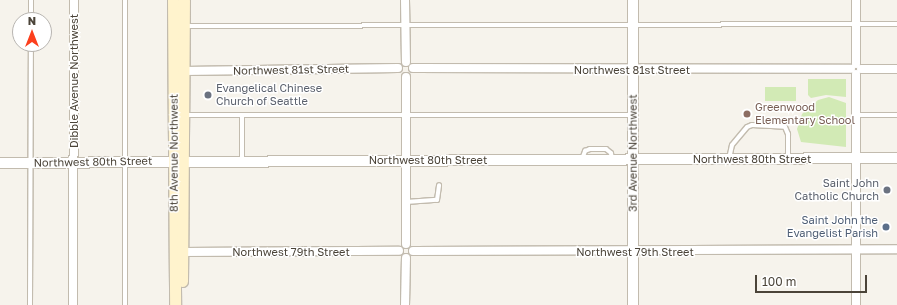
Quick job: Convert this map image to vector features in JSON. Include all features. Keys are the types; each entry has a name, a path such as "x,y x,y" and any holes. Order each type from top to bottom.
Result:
{"main road":[{"name":"8th Avenue Northwest","path":"173,0 178,161 183,252 182,305"},
{"name":"8th Avenue Northwest","path":"175,305 178,161 184,115 184,0"}],"street":[{"name":"Dibble Avenue Northwest","path":"73,305 74,0"},
{"path":"406,0 406,62 413,68 411,75 406,77"},
{"name":"3rd Avenue Northwest","path":"633,305 634,0"},
{"path":"856,0 856,305"},
{"path":"406,62 398,68 400,74 406,77"},
{"name":"Northwest 81st Street","path":"184,71 398,68"},
{"name":"Northwest 81st Street","path":"413,68 633,70 897,69"},
{"path":"406,77 406,244"},
{"name":"Northwest 80th Street","path":"0,163 242,160 897,158"},
{"path":"406,244 401,246 399,251 401,256 406,258"},
{"path":"405,305 406,258 413,251 411,247 406,244"},
{"name":"Northwest 79th Street","path":"413,251 633,252 897,249"},
{"name":"Northwest 79th Street","path":"183,252 399,251"}],"lane":[{"path":"31,0 31,12"},
{"path":"125,305 126,0"},
{"path":"184,26 897,24"},
{"path":"30,305 31,52"},
{"path":"857,115 897,114"},
{"path":"184,115 633,115"},
{"path":"242,115 242,160"},
{"path":"730,159 732,144 747,127 752,125 785,127 788,134 788,159"},
{"path":"406,202 437,200 439,185"}],"green space":[{"path":"808,79 846,79 846,97 826,95 811,98 808,95"},
{"path":"765,87 796,87 796,101 765,101"},
{"path":"829,97 846,103 846,147 801,142 797,129 802,114 818,100"}],"place":[{"name":"Evangelical Chinese Church of Seattle","path":"208,95"},
{"name":"Greenwood Elementary School","path":"747,114"},
{"name":"Saint John Catholic Church","path":"887,190"},
{"name":"Saint John the Evangelist Parish","path":"886,227"}]}
